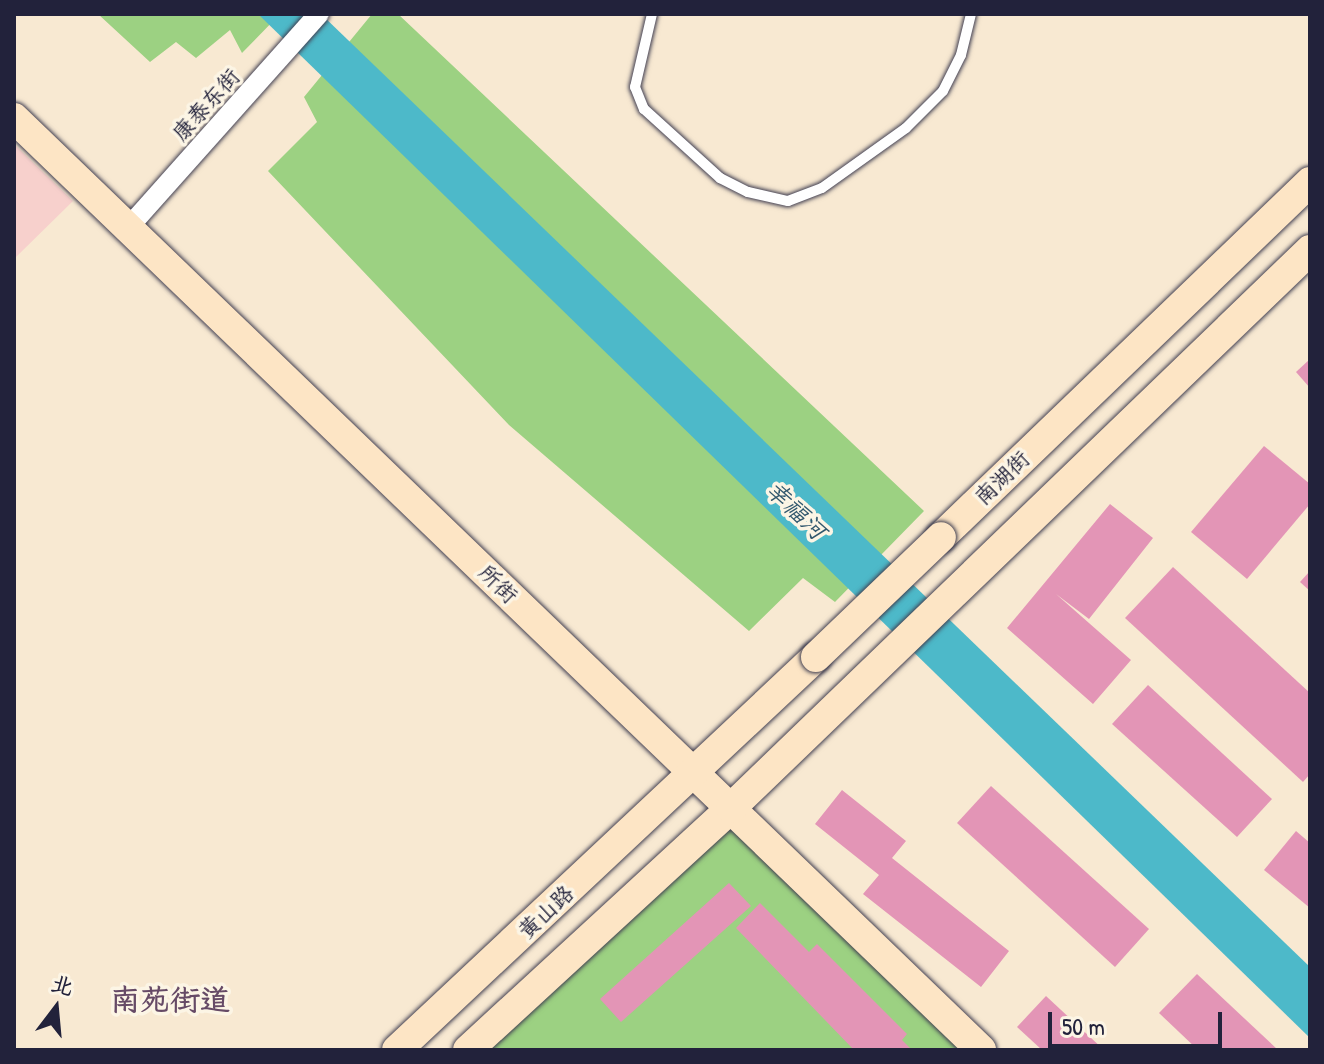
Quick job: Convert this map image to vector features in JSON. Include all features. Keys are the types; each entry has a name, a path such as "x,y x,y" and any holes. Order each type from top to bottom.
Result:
{"main road":[{"name":"所街","path":"14,118 981,1050"},
{"name":"南湖街","path":"695,774 1310,182"},
{"path":"468,1050 731,808 1310,250"},
{"name":"黄山路","path":"397,1050 695,774"}],"street":[{"name":"康泰东街","path":"128,228 319,14"}],"lane":[{"path":"652,14 635,87 644,109 720,178 748,192 788,201 822,188 906,128 943,91 961,55 971,14"}],"shaded area":[{"path":"14,144 73,201 14,259"}],"green space":[{"path":"98,14 280,14 242,53 230,30 196,58 176,42 150,62"},
{"path":"372,14 398,14 924,511 835,602 803,578 749,631 509,425 268,171 317,122 304,97"},
{"path":"731,808 987,1050 485,1050"}],"water":[{"name":"幸福河","path":"258,14 321,14 1310,967 1310,1038"}],"building":[{"path":"1310,359 1310,388 1296,372"},
{"path":"1264,446 1310,484 1310,504 1247,579 1191,532"},
{"path":"1110,504 1153,538 1089,619 1056,594 1131,660 1093,704 1007,628"},
{"path":"1173,567 1310,693 1310,774 1303,782 1125,618"},
{"path":"1310,571 1310,591 1300,582"},
{"path":"1148,685 1272,799 1237,837 1112,724"},
{"path":"991,786 1149,929 1115,967 957,823"},
{"path":"842,790 906,841 892,858 1009,951 981,987 863,894 879,875 815,824"},
{"path":"1296,831 1310,843 1310,908 1264,870"},
{"path":"729,883 751,906 621,1022 600,999"},
{"path":"760,903 809,952 817,944 907,1034 902,1040 912,1050 854,1050 736,928"},
{"path":"1197,974 1278,1050 1198,1050 1159,1013"},
{"path":"1046,996 1104,1050 1042,1050 1017,1027"}],"district":[{"name":"南苑街道","path":"170,999"}]}
